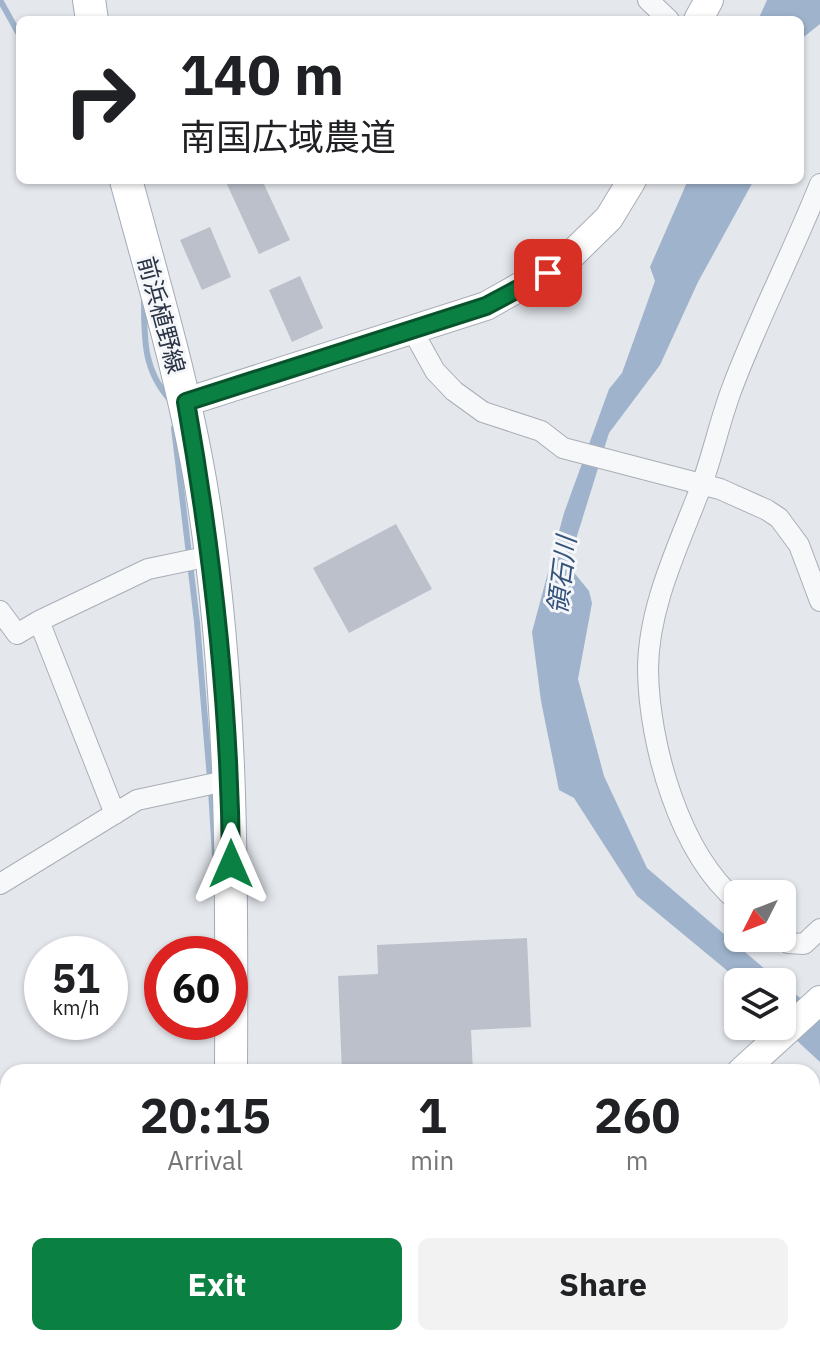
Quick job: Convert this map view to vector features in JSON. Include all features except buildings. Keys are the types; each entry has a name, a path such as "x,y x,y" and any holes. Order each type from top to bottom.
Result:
{"main road":[{"name":"前浜植野線","path":"127,184 186,402 210,556 230,780 231,1064"}],"street":[{"path":"648,0 665,16"},
{"path":"186,402 486,306 564,262 609,218 630,184"},
{"path":"724,890 686,830 664,773 648,670 652,639 693,484 820,184"},
{"path":"411,328 429,362 454,391 483,412 541,431 563,448 737,495 779,518 803,553 820,601"},
{"path":"0,611 17,634 148,569 210,556"},
{"path":"39,621 115,814"},
{"path":"0,884 137,800 230,780"},
{"path":"796,944 804,944 820,929"},
{"path":"750,1064 820,1000"}],"water":[{"path":"767,0 820,0 820,24 804,37 804,16 760,16"},
{"name":"領石川","path":"686,184 752,184 698,282 660,365 609,433 568,565 589,591 592,603 578,679 604,776 647,868 724,934 724,952 745,952 764,968 724,968 637,896 574,798 559,790 541,701 532,632 564,513 609,389 622,373 655,281 650,267"},
{"path":"796,995 820,1013 820,1062 796,1040"}],"waterway":[{"path":"0,0 16,29"},
{"path":"144,301 147,355 155,378 171,401"},
{"path":"174,428 197,622 210,779"},
{"path":"211,790 215,855"}],"route":[{"path":"231,864 230,780 216,603 204,505 186,402 486,306 548,273"}]}
